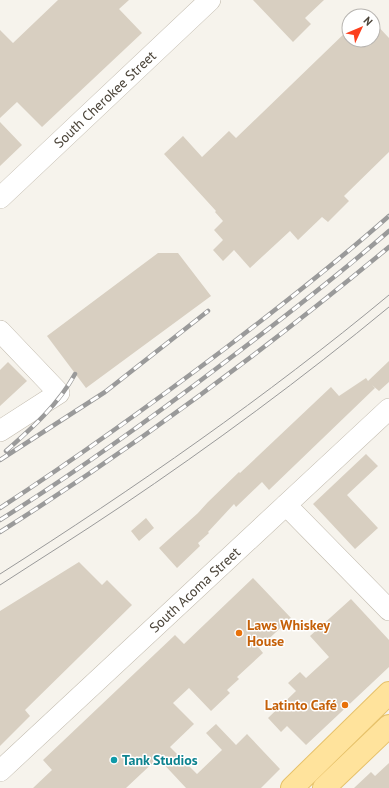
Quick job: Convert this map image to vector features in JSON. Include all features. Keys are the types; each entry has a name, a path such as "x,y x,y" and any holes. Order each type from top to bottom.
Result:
{"main road":[{"path":"292,788 389,693"},
{"path":"324,788 389,726"}],"street":[{"name":"South Cherokee Street","path":"0,198 210,0"},
{"path":"0,331 59,393 0,431"},
{"name":"South Acoma Street","path":"0,771 389,409"},
{"path":"286,505 389,610"}],"building":[{"path":"58,0 129,0 119,9 142,33 42,127 17,102 0,118 0,30 13,43"},
{"path":"253,0 324,0 305,18 311,24 293,42"},
{"path":"381,30 389,38 389,152 344,196 349,201 328,222 322,217 298,240 290,231 250,268 234,250 223,261 213,250 223,240 214,230 223,221 215,212 216,211 164,154 183,136 202,157 229,131 236,138 341,37 341,48 381,48"},
{"path":"0,122 22,145 0,166"},
{"path":"158,253 178,253 211,296 86,388 47,336"},
{"path":"389,361 389,382 379,391 372,385 375,388 269,490 262,482 236,507 234,504 208,532 209,533 198,543 200,546 177,568 159,548 331,387 339,396 366,378 368,381"},
{"path":"8,362 27,381 0,406 0,370"},
{"path":"366,454 378,466 347,495 378,528 355,549 313,504"},
{"path":"146,518 154,528 139,541 131,531"},
{"path":"79,562 102,585 107,580 132,605 25,710 30,716 0,746 0,611"},
{"path":"253,578 291,618 259,648 263,653 237,677 239,679 227,690 230,693 211,711 189,688 173,703 194,724 170,747 197,774 222,750 206,733 216,724 236,745 247,734 280,769 261,788 186,788 158,758 126,788 33,788 52,770 43,760 175,635 184,644"},
{"path":"351,599 389,640 389,667 306,745 287,726 281,732 268,718 296,691 288,683 300,672 306,678 329,657 310,636"},
{"path":"389,763 389,788 354,788 371,772 375,776"}],"tram line":[{"path":"0,574 150,475 199,440 295,370 389,295"},
{"path":"0,585 105,517 189,460 290,385 389,307"}],"railway":[{"path":"0,508 87,449 199,368 309,283 389,216"},
{"path":"0,520 112,445 167,406 306,300 389,231"},
{"path":"0,532 101,466 199,396 295,323 389,247"},
{"path":"0,460 105,392 208,311"},
{"path":"6,451 35,425 53,406 75,374"}],"place":[{"name":"Laws Whiskey House","path":"239,633"},
{"name":"Latinto Café","path":"345,705"},
{"name":"Tank Studios","path":"114,760"}]}
